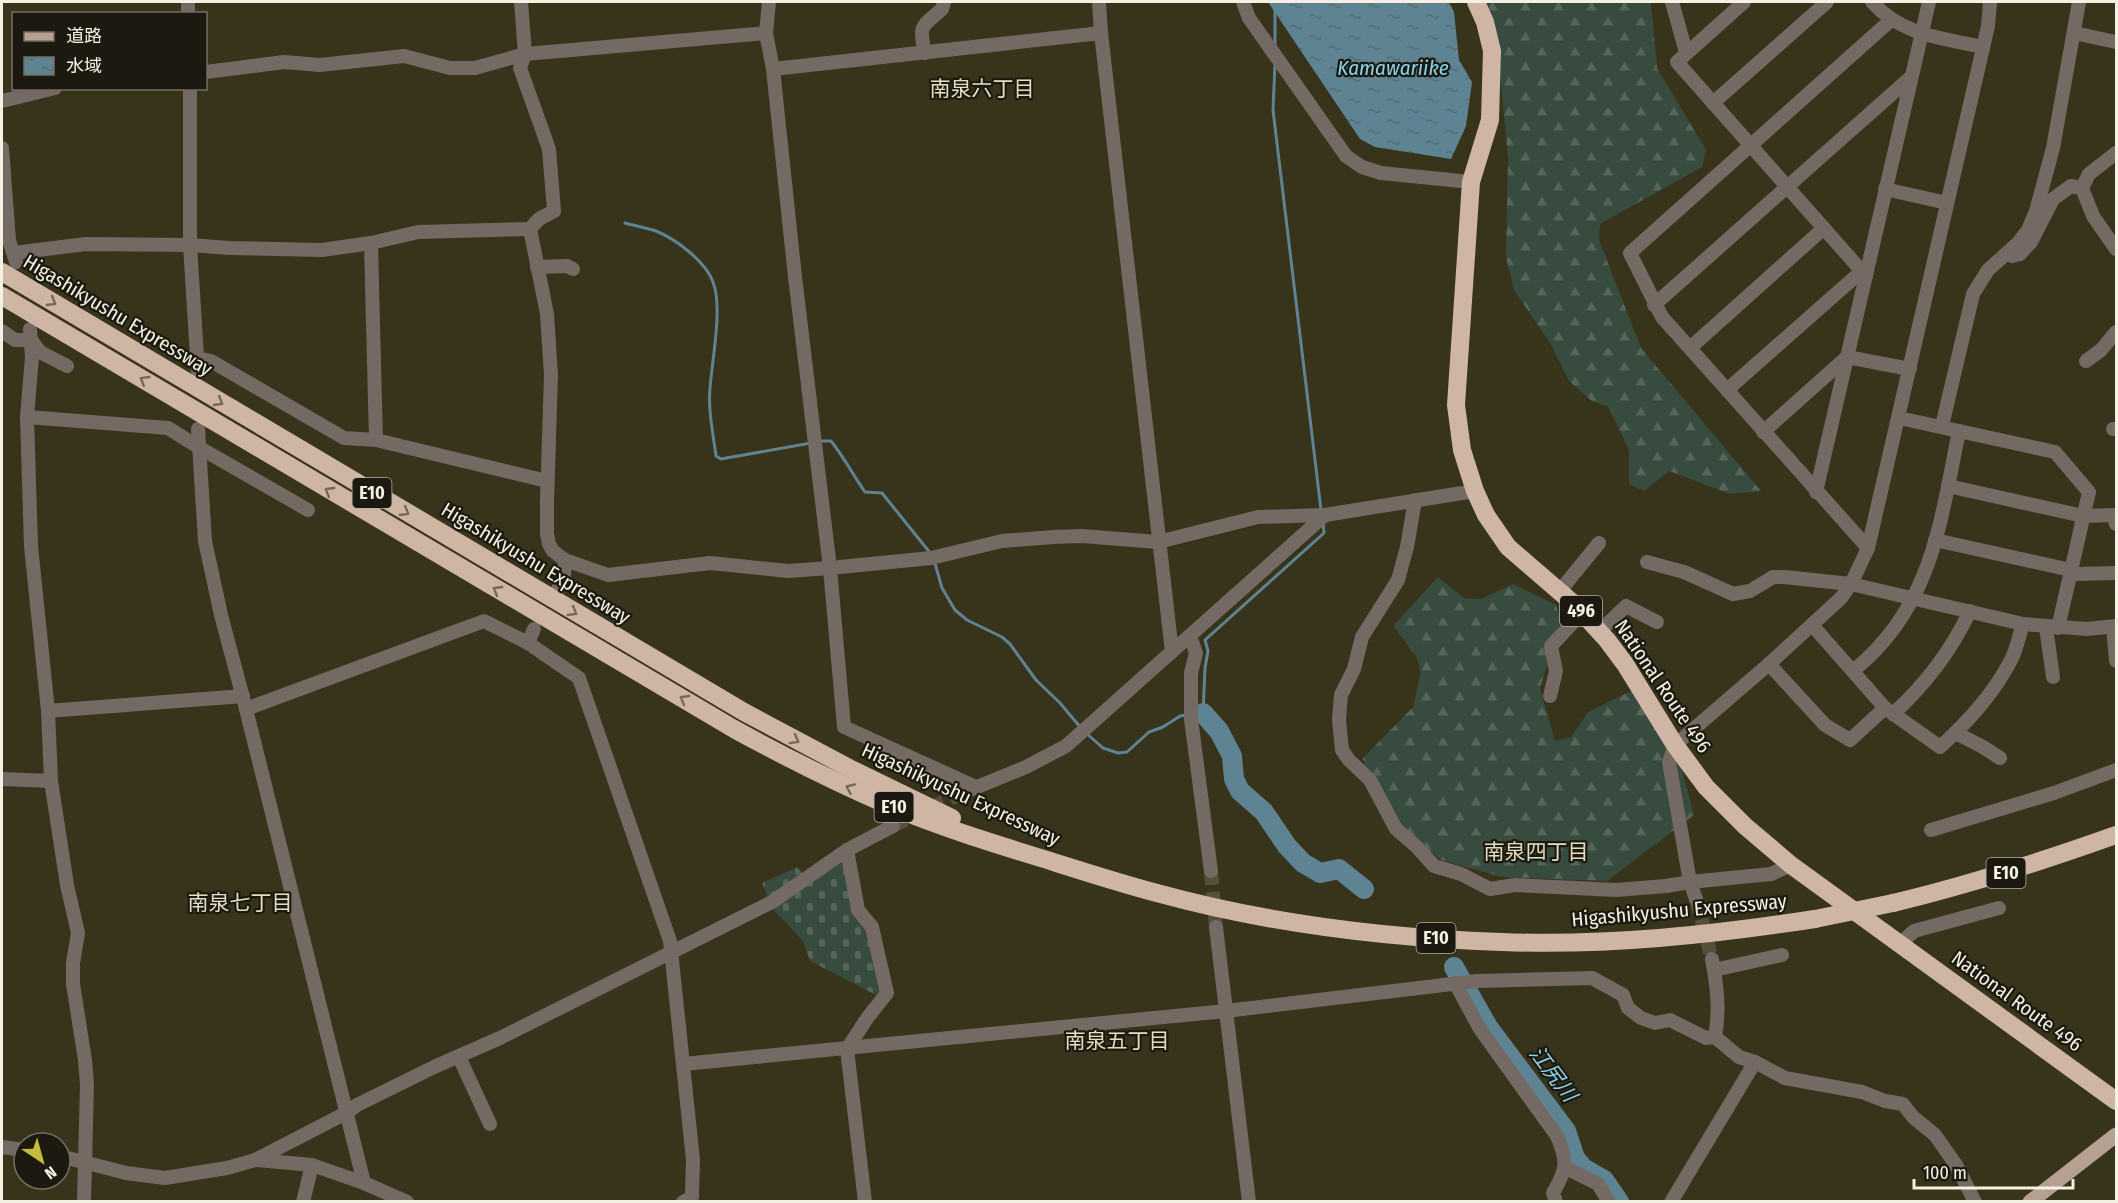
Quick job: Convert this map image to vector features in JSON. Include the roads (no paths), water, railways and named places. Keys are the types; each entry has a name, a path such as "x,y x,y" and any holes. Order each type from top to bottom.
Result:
{"highway":[{"name":"National Route 496","path":"1476,2 1485,22 1492,51 1490,120 1471,182 1456,405 1462,450 1475,491 1486,515 1508,547 1582,613 1599,632 1625,664 1675,745 1706,787 1745,826 1791,865 2116,1101"},
{"name":"Higashikyushu Expressway","path":"8,252 525,584 753,717 898,793 1062,865"},
{"name":"Higashikyushu Expressway","path":"2,296 474,576 792,761 924,819 1062,865 1160,894 1226,909 1362,931 1502,942 1636,940 1759,928 1893,903 1962,886 2039,863 2116,835"}],"main road":[{"path":"2030,1202 2116,1135"}],"street":[{"path":"2,148 8,252 86,244 322,250 371,243 418,232 530,229 539,219 554,211 549,149 520,68 525,54 520,2"},
{"path":"769,2 765,33 773,69 795,278 830,568 844,727 976,787"},
{"path":"925,53 921,35 922,27 942,9 944,2"},
{"path":"1099,2 1172,652"},
{"path":"1243,2 1249,18 1346,156 1362,167 1381,173 1471,182"},
{"path":"1672,2 1686,52"},
{"path":"1744,2 1677,62 1866,276"},
{"path":"1713,103 1827,2"},
{"path":"1872,2 1891,20 1922,34 1983,47"},
{"path":"1816,492 1929,2"},
{"path":"1696,899 1690,882 1669,762 1675,745 1841,598 1851,584 1868,548 1983,47 1990,2"},
{"path":"1942,426 1973,294 1988,270 2028,230 2036,212 2053,148 2079,2"},
{"path":"1868,548 1662,317 1630,253 1891,20"},
{"path":"207,72 284,62 320,65 404,56 450,68 475,68 525,54 765,33"},
{"path":"773,69 1101,33"},
{"path":"2074,33 2116,42"},
{"path":"1654,305 1911,77"},
{"path":"2,101 47,90"},
{"path":"190,90 190,245 197,365 211,361 344,438 376,440 547,481"},
{"path":"2116,153 2089,174 2082,188 2093,216 2116,249"},
{"path":"2005,254 2014,256 2031,242 2040,229 2053,199 2072,186 2082,188"},
{"path":"1886,189 1947,203"},
{"path":"1690,348 1824,228"},
{"path":"530,229 547,314 551,375 547,481 549,544 553,551 565,560 608,575 710,563 788,571 830,568 931,558 1002,541 1042,538 1082,536 1158,542 1258,517 1325,515 1475,491"},
{"path":"371,243 376,440"},
{"path":"537,267 567,266 573,269"},
{"path":"1727,390 1855,277 1866,276"},
{"path":"2,331 15,340 30,335"},
{"path":"2086,361 2101,350 2116,332"},
{"path":"30,335 40,352 67,366"},
{"path":"30,335 32,357 27,417 32,546 48,711 51,781 67,885 78,924 73,984 87,1084 84,1202"},
{"path":"1847,357 1910,369"},
{"path":"1763,432 1847,357"},
{"path":"27,417 168,428 308,510"},
{"path":"1899,418 2055,452 2088,492 2071,570 2052,628 2053,677"},
{"path":"198,429 205,541 221,615 364,1183"},
{"path":"1853,670 1887,639 1915,598 1935,540 1959,431"},
{"path":"1948,486 2083,516 2113,515 2116,524"},
{"path":"1415,500 1407,547 1398,580 1362,637 1354,669 1341,695 1339,720 1342,750 1370,780 1396,829 1417,847 1434,867 1461,874 1490,889 1515,885 1616,890 1771,874 1791,865"},
{"path":"960,794 1026,767 1066,746 1325,515"},
{"path":"1935,540 2071,570 2076,574 2116,573"},
{"path":"1559,592 1599,543"},
{"path":"558,589 564,578 565,560"},
{"path":"1647,562 1684,572 1733,594 1750,591 1773,577 1851,584 2023,624 2052,628 2115,627 2116,661"},
{"path":"1599,632 1626,606 1657,622"},
{"path":"1769,663 1824,725 1850,740 1912,697 1949,650 1970,611"},
{"path":"1550,696 1556,671 1551,646 1582,613"},
{"path":"48,711 244,702 484,621 528,643 579,678 670,941 693,1160 692,1197 682,1202"},
{"path":"1812,625 1889,711 1940,747 1956,733 1991,691 2012,658 2023,624"},
{"path":"528,643 534,629"},
{"path":"1190,636 1196,653 1191,673 1191,719 1211,871"},
{"path":"1956,733 2000,758"},
{"path":"1931,830 2054,794 2116,771"},
{"path":"2,779 51,781"},
{"path":"72,1158 126,1173 165,1178 227,1168 255,1160 348,1113 357,1106 772,902 847,850 893,826"},
{"path":"847,850 858,910 872,927 888,993 868,1017 848,1049 865,1202"},
{"path":"1900,944 1914,932 2000,908"},
{"path":"1216,927 1249,1202"},
{"path":"1715,1037 1718,1024 1718,994 1713,964 1782,955"},
{"path":"682,1064 1226,1011 1455,983 1592,978 1623,995 1628,1008 1641,1018 1655,1023 1670,1020 1706,1038 1715,1037 1739,1057 1755,1062 1785,1078 1862,1092 1885,1101 1904,1104 1912,1118 1935,1135 1956,1165 1975,1202"},
{"path":"1455,983 1480,1029 1557,1136 1563,1150 1566,1168 1553,1193 1557,1202"},
{"path":"459,1057 489,1124"},
{"path":"1671,1202 1755,1062"},
{"path":"255,1160 312,1165 364,1183 407,1202"},
{"path":"303,1202 312,1165"},
{"path":"1566,1168 1598,1184 1609,1202"}],"water":[{"name":"Kamawariike","path":"1268,2 1449,2 1454,12 1459,60 1472,82 1466,126 1451,159 1375,147 1360,139"}],"waterway":[{"path":"1275,2 1275,45"},
{"path":"1275,63 1273,110 1321,510"},
{"path":"625,223 656,231 672,240 697,259 713,282 716,293 717,319 710,405 716,456 721,459 811,443"},
{"path":"818,441 831,441 865,492 882,493 931,554"},
{"path":"1196,714 1203,713 1208,651 1205,640 1324,533 1323,522"},
{"path":"934,560 942,588 955,610 967,620 1002,637 1010,644 1036,680 1081,728"},
{"name":"江尻川","path":"1203,713 1219,731 1232,756 1234,779 1240,791 1264,812 1287,846 1303,863 1320,873 1339,869 1364,889"},
{"path":"1086,733 1103,748 1118,753 1127,752 1149,732 1163,727 1180,716 1187,715"},
{"name":"江尻川","path":"1454,967 1488,1027 1566,1131 1575,1158 1583,1168 1604,1180 1619,1202"}],"tunnel":[{"path":"893,826 960,794"},
{"path":"1211,871 1216,927"},
{"path":"1696,899 1712,959"}],"district":[{"name":"南泉六丁目","path":"982,89"},
{"name":"南泉四丁目","path":"1536,852"},
{"name":"南泉七丁目","path":"240,903"},
{"name":"南泉五丁目","path":"1117,1041"}]}
